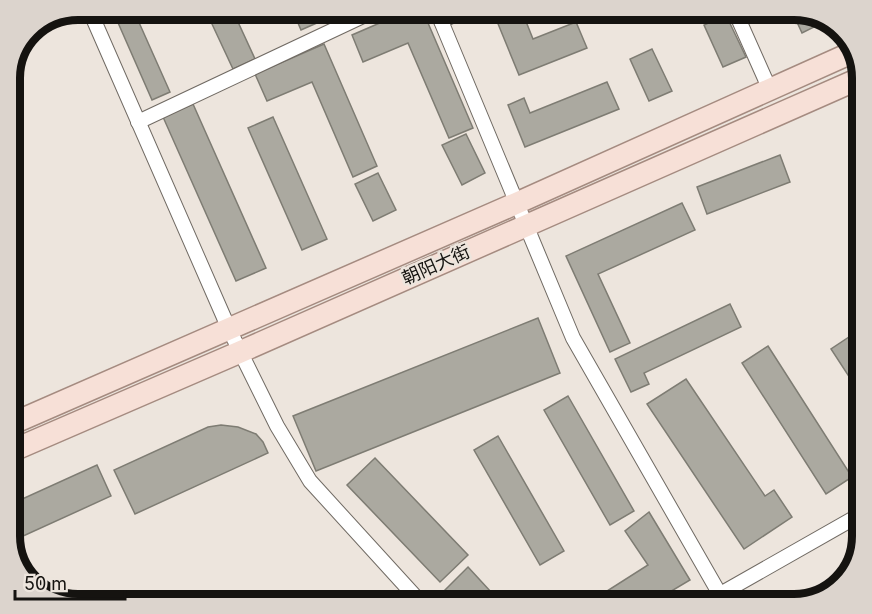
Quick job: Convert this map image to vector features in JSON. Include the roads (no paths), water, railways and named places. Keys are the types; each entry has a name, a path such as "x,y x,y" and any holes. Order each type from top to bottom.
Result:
{"main road":[{"name":"朝阳大街","path":"20,420 517,203 848,54"},
{"name":"朝阳大街","path":"20,447 852,82"}],"street":[{"path":"94,20 229,329 277,426 310,481 413,594"},
{"path":"138,122 355,20"},
{"path":"440,20 573,338 719,594"},
{"path":"739,20 770,90"},
{"path":"730,594 852,520"}]}
